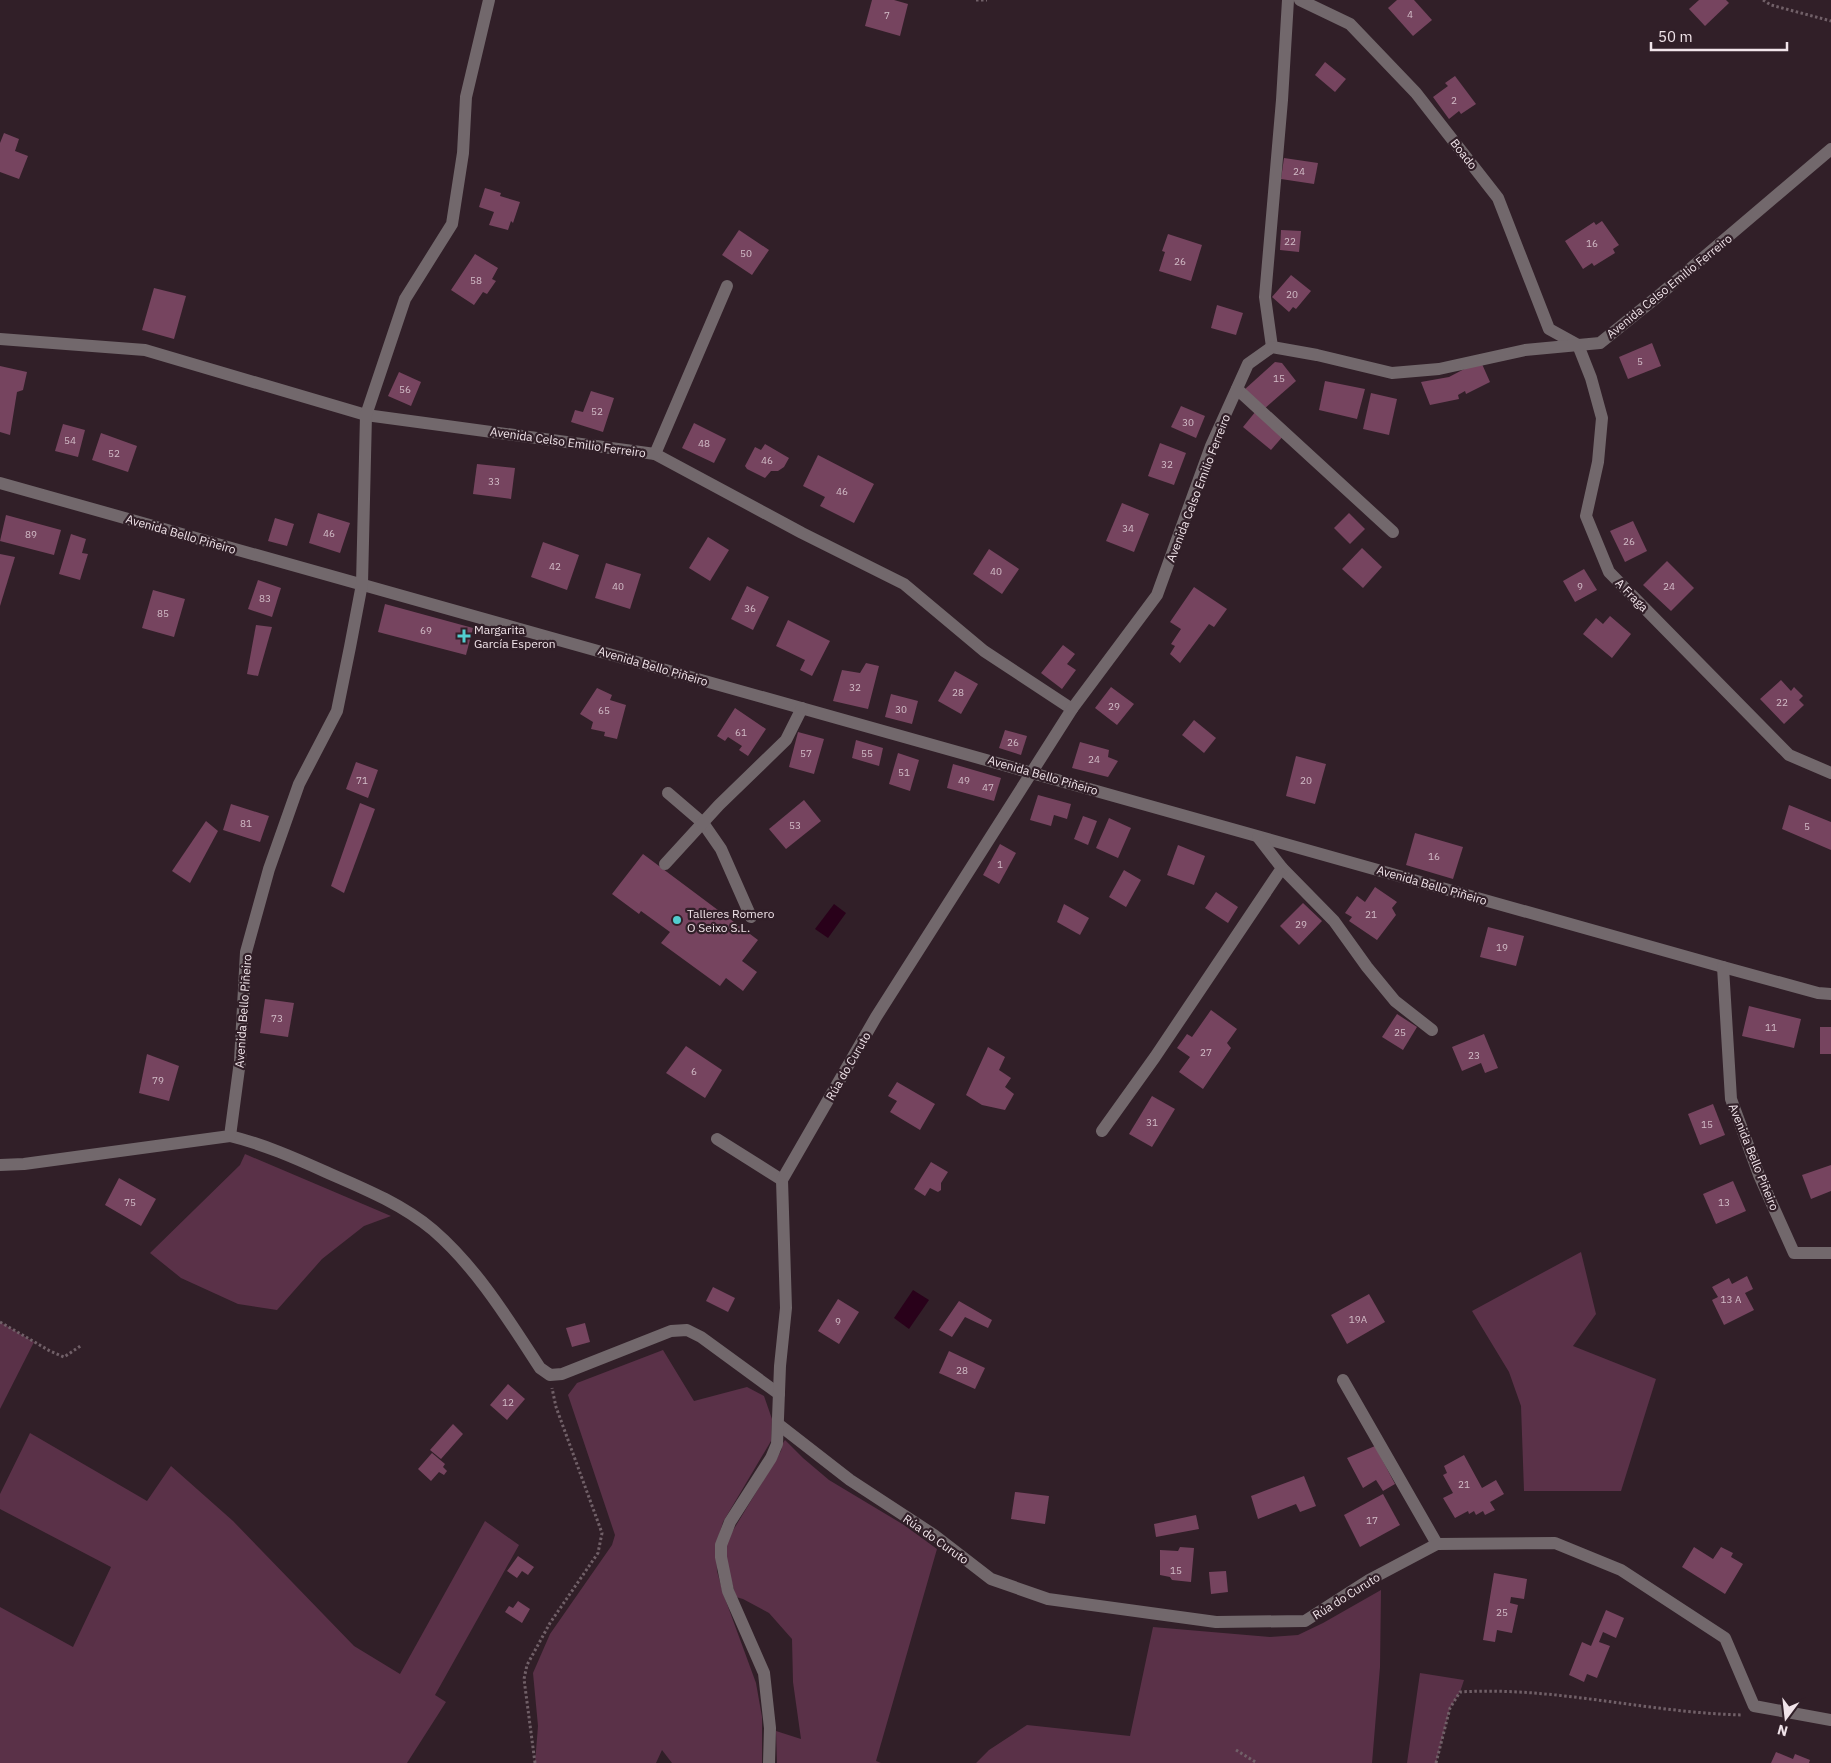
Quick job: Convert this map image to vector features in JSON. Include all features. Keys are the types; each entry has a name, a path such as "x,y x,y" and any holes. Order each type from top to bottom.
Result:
{"street":[{"path":"362,584 366,415 405,298 452,224 463,153 466,97 489,0"},
{"path":"1272,347 1265,298 1288,0"},
{"name":"Boado","path":"1300,0 1350,24 1416,93 1498,198 1550,329 1578,345"},
{"name":"Avenida Celso Emilio Ferreiro","path":"1033,772 1072,710 1157,595 1212,446 1248,364 1272,347 1317,355 1392,373 1439,369 1524,350 1600,343 1831,149"},
{"path":"656,454 727,286"},
{"name":"Avenida Celso Emilio Ferreiro","path":"0,339 145,350 366,415 656,454 802,533 904,584 984,651 1072,710"},
{"name":"A Fraga","path":"1578,345 1591,378 1602,418 1598,462 1586,516 1608,572 1789,755 1831,773"},
{"path":"1237,389 1393,532"},
{"name":"Avenida Bello Piñeiro","path":"0,484 1033,772 1723,967 1818,993 1831,994"},
{"name":"Avenida Bello Piñeiro","path":"230,1136 240,1061 246,952 268,869 298,784 337,711 362,584"},
{"path":"665,864 719,805 786,740 802,708"},
{"name":"Rúa do Curuto","path":"782,1180 876,1017 1033,772"},
{"path":"668,793 702,823 721,849 751,917"},
{"path":"1258,836 1282,868 1334,921 1367,967 1395,1001 1432,1030"},
{"path":"1102,1131 1155,1057 1282,868"},
{"name":"Avenida Bello Piñeiro","path":"1723,967 1731,1099 1759,1174 1794,1253 1831,1253"},
{"path":"0,1165 24,1164 230,1136 249,1141 345,1180 396,1205 432,1230 485,1285 540,1368 550,1375 562,1374 671,1331 687,1330 701,1337 779,1394"},
{"path":"717,1139 782,1180 786,1308 780,1366 777,1444 771,1458 730,1522 721,1545 721,1557 728,1592 764,1673 770,1728 769,1763"},
{"path":"1343,1380 1437,1544"},
{"name":"Rúa do Curuto","path":"778,1424 850,1480 934,1535 991,1579 1048,1599 1216,1622 1305,1621 1369,1580 1437,1544 1555,1543 1621,1570 1724,1638 1754,1706"},
{"path":"1754,1706 1831,1720"}],"path":[{"path":"976,0 987,0"},
{"path":"1763,0 1771,5 1831,21"},
{"path":"0,1322 50,1352 64,1357 82,1345"},
{"path":"535,1763 524,1679 527,1665 550,1623 598,1553 602,1533 556,1407 550,1375"},
{"path":"1436,1763 1450,1708 1460,1692 1485,1691 1589,1698 1654,1708 1740,1715 1748,1715 1754,1706"},
{"path":"1236,1750 1251,1762 1257,1763"}],"shaded area":[{"path":"834,904 846,913 828,938 815,929"},
{"path":"245,1154 391,1216 364,1226 322,1259 277,1310 238,1304 181,1278 150,1253 240,1165"},
{"path":"1581,1252 1596,1314 1573,1346 1656,1379 1621,1491 1524,1491 1521,1406 1509,1372 1472,1311"},
{"path":"913,1290 929,1300 909,1329 894,1318"},
{"path":"0,1322 34,1342 0,1409"},
{"path":"663,1350 694,1401 747,1387 764,1396 772,1419 771,1441 723,1522 716,1545 717,1571 723,1593 756,1683 762,1717 762,1763 672,1763 662,1750 656,1763 535,1763 538,1726 533,1673 550,1634 612,1545 615,1535 568,1395 577,1383"},
{"path":"30,1433 147,1501 171,1466 233,1521 354,1646 400,1674 485,1521 519,1545 435,1695 446,1702 407,1763 0,1763 0,1607 73,1647 111,1567 0,1509 0,1494"},
{"path":"785,1440 829,1480 904,1525 937,1549 876,1761 881,1763 777,1763 776,1731 801,1739 793,1682 792,1639 769,1613 736,1597 725,1558 726,1542 781,1451"},
{"path":"1381,1590 1380,1667 1372,1763 976,1763 989,1750 1027,1725 1130,1736 1153,1627 1270,1637 1298,1635"},
{"path":"1420,1673 1464,1680 1460,1692 1450,1708 1436,1763 1407,1763"}],"building":[{"path":"872,0 894,0 908,4 900,36 865,26"},
{"path":"1397,0 1414,0 1432,20 1413,36 1388,8"},
{"path":"1699,0 1726,0 1729,3 1705,26 1689,9"},
{"path":"1325,62 1346,79 1335,92 1315,75"},
{"path":"1455,76 1476,104 1461,114 1459,111 1449,119 1433,97 1448,86 1445,83"},
{"path":"4,133 19,139 15,151 28,156 19,179 0,172 0,143"},
{"path":"1284,158 1318,163 1314,184 1281,179"},
{"path":"485,188 501,193 500,196 520,202 513,223 511,221 508,230 489,225 494,212 479,207"},
{"path":"1602,221 1619,245 1613,249 1615,253 1594,266 1592,263 1583,269 1565,241 1594,222 1596,225"},
{"path":"739,230 769,250 752,275 722,255"},
{"path":"1281,230 1301,231 1299,252 1280,250"},
{"path":"1168,234 1202,245 1191,281 1159,271 1165,252 1162,251"},
{"path":"475,254 498,268 492,279 496,281 487,294 483,292 474,305 451,290"},
{"path":"1291,275 1311,291 1296,309 1293,307 1289,312 1272,297"},
{"path":"154,288 186,296 174,339 142,330"},
{"path":"1217,305 1243,313 1236,335 1211,328"},
{"path":"1652,343 1661,366 1628,379 1619,357"},
{"path":"1275,362 1282,363 1296,381 1264,409 1244,390"},
{"path":"1482,364 1490,382 1466,394 1465,391 1458,395 1459,399 1430,405 1421,382 1449,377 1470,366"},
{"path":"0,366 27,372 23,390 17,392 10,435 0,432"},
{"path":"399,372 421,382 411,406 388,396"},
{"path":"1325,381 1365,389 1357,419 1319,410"},
{"path":"591,391 614,398 603,432 571,422 575,410 583,412"},
{"path":"1371,393 1397,399 1389,435 1363,429"},
{"path":"1181,406 1205,416 1196,438 1171,427"},
{"path":"1256,411 1284,435 1271,450 1243,427"},
{"path":"694,423 726,439 714,463 682,448"},
{"path":"63,424 85,430 78,457 55,451"},
{"path":"101,433 137,446 128,472 92,460"},
{"path":"1160,443 1186,453 1174,485 1148,476"},
{"path":"765,444 789,458 784,467 778,471 771,471 765,478 747,469 745,466 755,447 761,450"},
{"path":"818,455 874,484 854,523 820,506 825,497 803,486"},
{"path":"477,464 515,468 511,499 473,494"},
{"path":"1122,503 1149,514 1134,552 1106,541"},
{"path":"318,513 350,523 340,553 309,543"},
{"path":"1349,513 1365,529 1350,544 1334,528"},
{"path":"6,515 61,530 54,555 0,541"},
{"path":"275,518 294,524 287,546 268,541"},
{"path":"1633,521 1647,551 1625,562 1610,531"},
{"path":"71,534 86,539 82,553 88,554 80,580 59,574"},
{"path":"708,537 729,550 710,581 689,568"},
{"path":"543,542 579,555 567,590 531,577"},
{"path":"1362,548 1382,567 1363,588 1342,569"},
{"path":"989,549 1019,569 1002,594 973,574"},
{"path":"0,554 15,557 0,606"},
{"path":"1667,561 1694,588 1671,611 1643,585"},
{"path":"606,563 641,574 630,609 595,598"},
{"path":"1584,569 1597,590 1575,602 1563,581"},
{"path":"258,580 281,588 272,617 248,609"},
{"path":"747,586 769,597 753,630 731,619"},
{"path":"1194,587 1227,609 1214,627 1209,624 1180,663 1170,654 1175,646 1171,644 1181,629 1170,622"},
{"path":"153,590 185,599 174,637 142,628"},
{"path":"385,604 473,628 466,655 378,632"},
{"path":"1610,616 1631,634 1612,658 1583,634 1596,618 1603,624"},
{"path":"788,620 830,641 812,676 800,670 805,660 776,646"},
{"path":"256,625 272,627 258,676 247,674"},
{"path":"1063,645 1075,654 1067,664 1076,670 1062,689 1041,673"},
{"path":"866,663 879,666 868,709 833,701 842,670 860,673"},
{"path":"955,671 978,684 961,714 938,701"},
{"path":"1781,680 1791,691 1794,687 1803,696 1799,700 1804,705 1784,724 1760,699"},
{"path":"1111,687 1134,704 1117,725 1095,708"},
{"path":"597,688 612,695 610,700 626,705 617,739 604,736 605,732 591,729 593,722 580,714"},
{"path":"891,694 918,701 912,724 885,717"},
{"path":"735,708 766,729 748,756 739,750 742,746 728,737 725,741 717,736"},
{"path":"1194,720 1216,738 1204,753 1182,735"},
{"path":"1005,730 1027,736 1021,755 999,748"},
{"path":"798,732 824,739 814,774 789,767"},
{"path":"856,740 883,748 879,766 852,758"},
{"path":"1080,742 1109,750 1108,757 1118,761 1108,777 1072,768"},
{"path":"898,753 919,760 910,791 889,784"},
{"path":"1296,756 1326,764 1315,804 1286,796"},
{"path":"356,762 378,770 368,798 346,789"},
{"path":"953,764 1001,778 994,801 947,788"},
{"path":"1038,795 1071,804 1067,819 1054,815 1051,826 1030,820"},
{"path":"804,800 821,821 786,849 769,829"},
{"path":"360,803 375,809 344,893 331,886"},
{"path":"231,804 269,816 260,842 223,830"},
{"path":"1789,805 1831,822 1831,850 1782,829"},
{"path":"1083,816 1097,821 1088,845 1074,839"},
{"path":"1109,818 1131,828 1118,858 1096,848"},
{"path":"206,821 218,831 190,883 172,871"},
{"path":"1415,833 1463,847 1453,879 1406,865"},
{"path":"1000,844 1016,853 999,884 983,875"},
{"path":"1178,845 1205,856 1194,885 1167,875"},
{"name":"Talleres Romero O Seixo S.L.","path":"643,854 758,940 742,961 757,972 743,991 726,978 720,986 661,943 670,932 641,911 639,914 612,894"},
{"path":"1124,870 1141,880 1126,907 1109,897"},
{"path":"1375,887 1397,902 1392,908 1396,915 1377,940 1349,921 1352,917 1345,913 1357,896 1365,902"},
{"path":"1216,892 1238,907 1228,923 1205,908"},
{"path":"1303,903 1322,921 1299,945 1280,926"},
{"path":"1064,904 1089,918 1080,935 1057,922"},
{"path":"1488,927 1524,936 1516,966 1480,957"},
{"path":"265,999 294,1003 288,1037 260,1033"},
{"path":"1749,1006 1801,1019 1794,1048 1742,1036"},
{"path":"1211,1010 1237,1029 1227,1043 1231,1048 1203,1089 1179,1072 1190,1057 1177,1048 1187,1034 1192,1037"},
{"path":"1397,1014 1417,1027 1403,1050 1382,1037"},
{"path":"1820,1027 1831,1027 1831,1054 1820,1054"},
{"path":"1484,1034 1498,1068 1485,1073 1481,1063 1462,1071 1452,1047"},
{"path":"686,1046 722,1070 705,1098 666,1073"},
{"path":"988,1047 1005,1057 999,1070 1011,1078 1005,1087 1014,1094 1005,1110 982,1105 966,1095"},
{"path":"147,1054 179,1066 169,1101 139,1093"},
{"path":"897,1082 935,1104 920,1130 890,1112 897,1101 888,1096"},
{"path":"1152,1096 1175,1109 1152,1147 1129,1134"},
{"path":"1713,1104 1725,1135 1700,1145 1688,1114"},
{"path":"931,1162 948,1172 941,1183 941,1190 938,1192 930,1188 925,1196 914,1189"},
{"path":"1831,1165 1831,1191 1811,1199 1802,1175"},
{"path":"119,1178 156,1199 141,1226 105,1205"},
{"path":"1733,1181 1746,1211 1716,1224 1703,1194"},
{"path":"1747,1276 1753,1289 1745,1293 1754,1310 1724,1325 1712,1300 1718,1297 1712,1287 1729,1278 1732,1284"},
{"path":"713,1287 735,1298 728,1312 706,1301"},
{"path":"1369,1294 1385,1322 1347,1344 1331,1315"},
{"path":"838,1299 859,1312 839,1344 818,1331"},
{"path":"959,1301 992,1320 988,1328 965,1317 952,1337 939,1330"},
{"path":"585,1323 590,1342 572,1347 566,1328"},
{"path":"949,1351 985,1368 975,1389 939,1373"},
{"path":"508,1384 525,1399 507,1420 490,1405"},
{"path":"453,1424 463,1434 441,1459 430,1450"},
{"path":"1375,1446 1395,1484 1383,1491 1376,1480 1363,1488 1347,1458"},
{"path":"432,1453 445,1464 443,1467 447,1471 444,1475 439,1472 431,1481 418,1469"},
{"path":"1464,1455 1482,1488 1496,1480 1504,1494 1490,1502 1495,1510 1485,1515 1483,1511 1476,1515 1474,1511 1469,1514 1468,1511 1455,1518 1443,1498 1453,1493 1443,1475 1447,1473 1444,1466"},
{"path":"1304,1476 1316,1506 1300,1512 1296,1504 1258,1519 1251,1496"},
{"path":"1015,1492 1049,1496 1045,1524 1011,1519"},
{"path":"1383,1494 1400,1525 1360,1547 1344,1515"},
{"path":"1196,1515 1199,1529 1156,1537 1154,1524"},
{"path":"1180,1547 1194,1548 1191,1582 1172,1580 1170,1577 1160,1575 1160,1550 1178,1551"},
{"path":"1694,1547 1713,1559 1721,1547 1733,1553 1731,1557 1743,1564 1725,1594 1682,1567"},
{"path":"518,1556 534,1567 528,1575 522,1571 517,1578 507,1571"},
{"path":"1226,1571 1228,1592 1211,1594 1209,1572"},
{"path":"1494,1573 1527,1579 1524,1599 1511,1597 1510,1603 1518,1605 1512,1633 1497,1630 1495,1642 1483,1640"},
{"path":"518,1601 530,1609 522,1623 505,1612 509,1606 513,1608"},
{"path":"1606,1610 1624,1618 1616,1638 1603,1632 1599,1642 1610,1646 1597,1678 1587,1674 1584,1682 1569,1675 1582,1642 1591,1646"},
{"path":"1776,1752 1793,1759 1795,1754 1810,1760 1809,1763 1771,1763"}],"place":[{"name":"Margarita García Esperon","path":"464,636"},
{"name":"Talleres Romero O Seixo S.L.","path":"677,920"}]}
